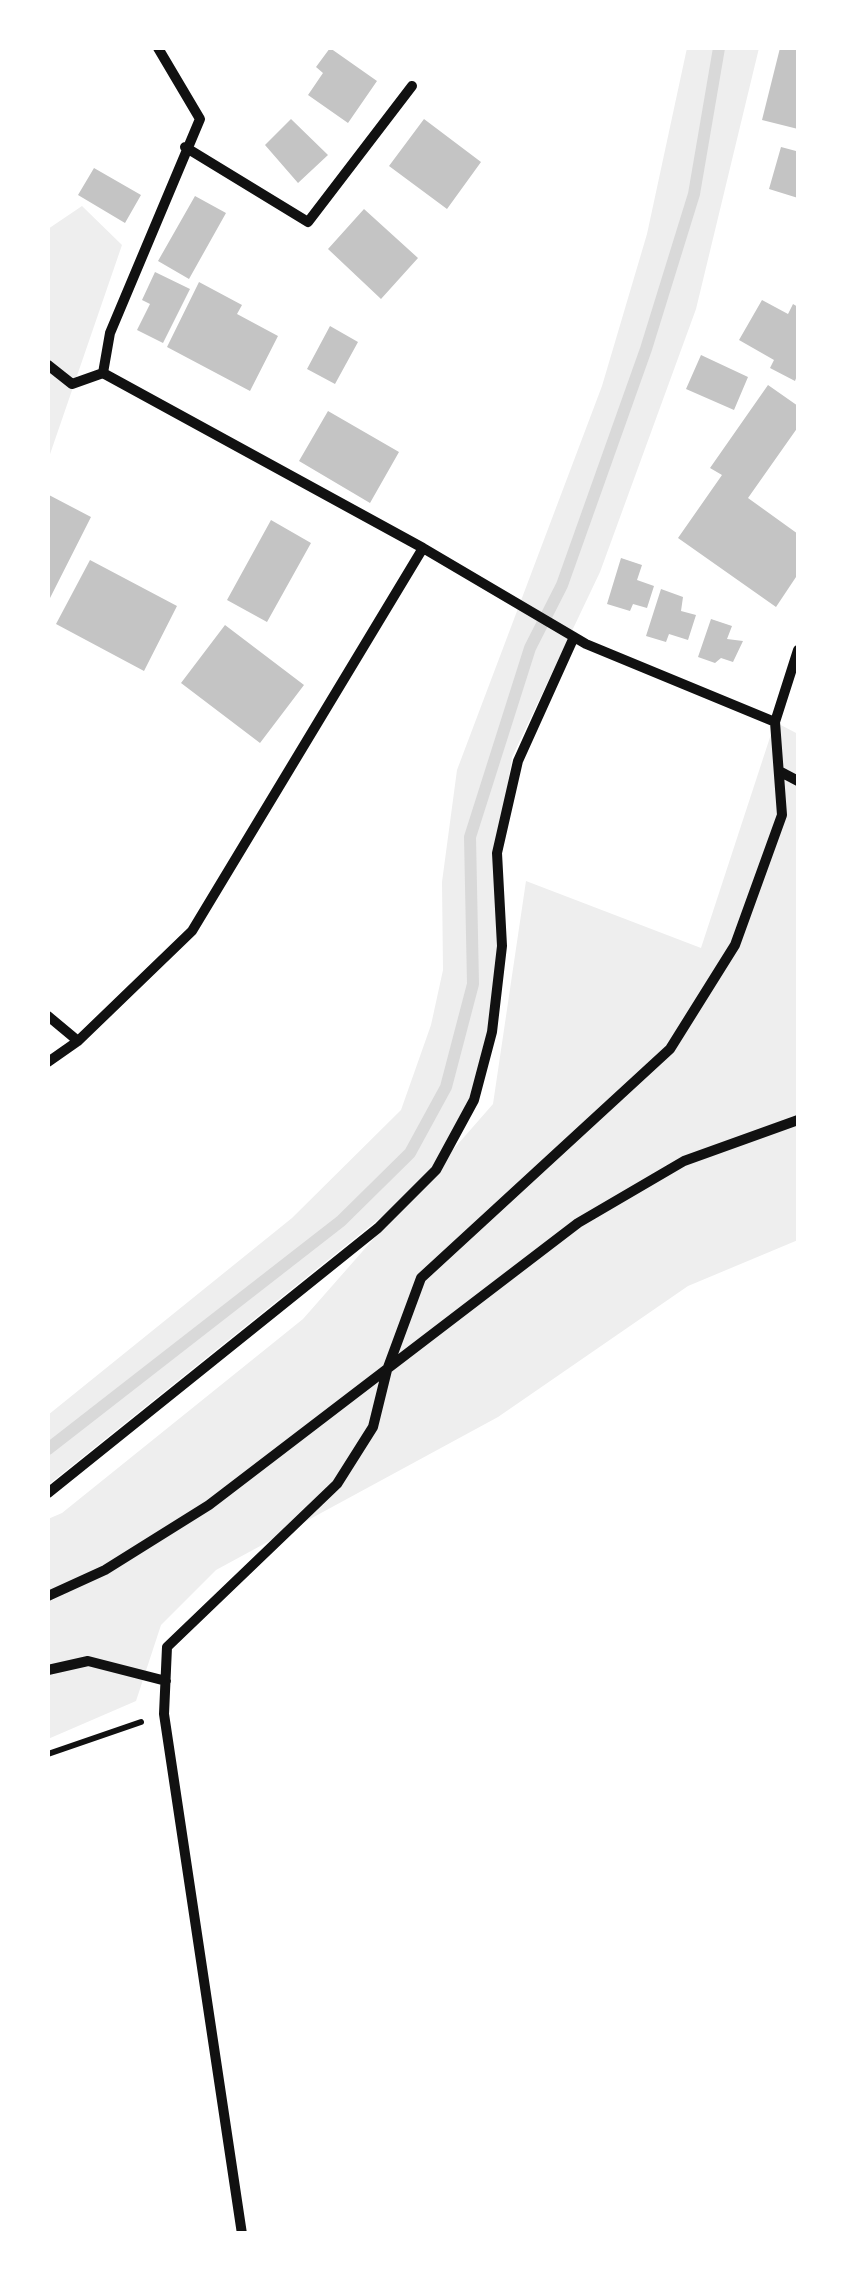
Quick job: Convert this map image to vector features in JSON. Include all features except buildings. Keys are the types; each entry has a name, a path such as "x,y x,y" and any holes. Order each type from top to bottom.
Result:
{"street":[{"path":"103,373 110,334 185,147 200,119 158,48"},
{"path":"185,147 308,222 412,86"},
{"path":"48,365 72,384 103,373 423,548 574,637 775,722"},
{"path":"48,1062 78,1041 192,932 423,548"},
{"path":"48,1493 378,1228 436,1170 474,1100 492,1032 502,946 498,853 518,762 574,637"},
{"path":"242,2234 164,1714 168,1646 338,1484 374,1427 387,1370 421,1278 670,1049 735,944 782,815 775,722 798,650"},
{"path":"779,771 798,781"},
{"path":"48,1016 78,1041"},
{"path":"48,1596 105,1570 209,1505 578,1223 684,1161 798,1120"},
{"path":"48,1670 88,1661 166,1681"}],"path":[{"path":"48,1754 164,1714"}],"shaded area":[{"path":"687,48 759,48 696,309 600,572 512,757 497,853 501,924 496,1002 474,1100 444,1160 493,1104 526,881 701,948 775,722 798,734 798,1240 688,1286 498,1417 216,1570 161,1625 136,1701 48,1739 48,1519 62,1513 303,1319 420,1186 48,1485 48,1415 292,1218 401,1110 431,1025 443,970 442,882 457,770 602,386 647,234"},
{"path":"82,206 122,245 48,460 48,229"}],"waterway":[{"path":"48,1449 341,1221 410,1153 446,1087 473,984 470,837 530,648 562,585 646,349 694,194 719,48"}]}
